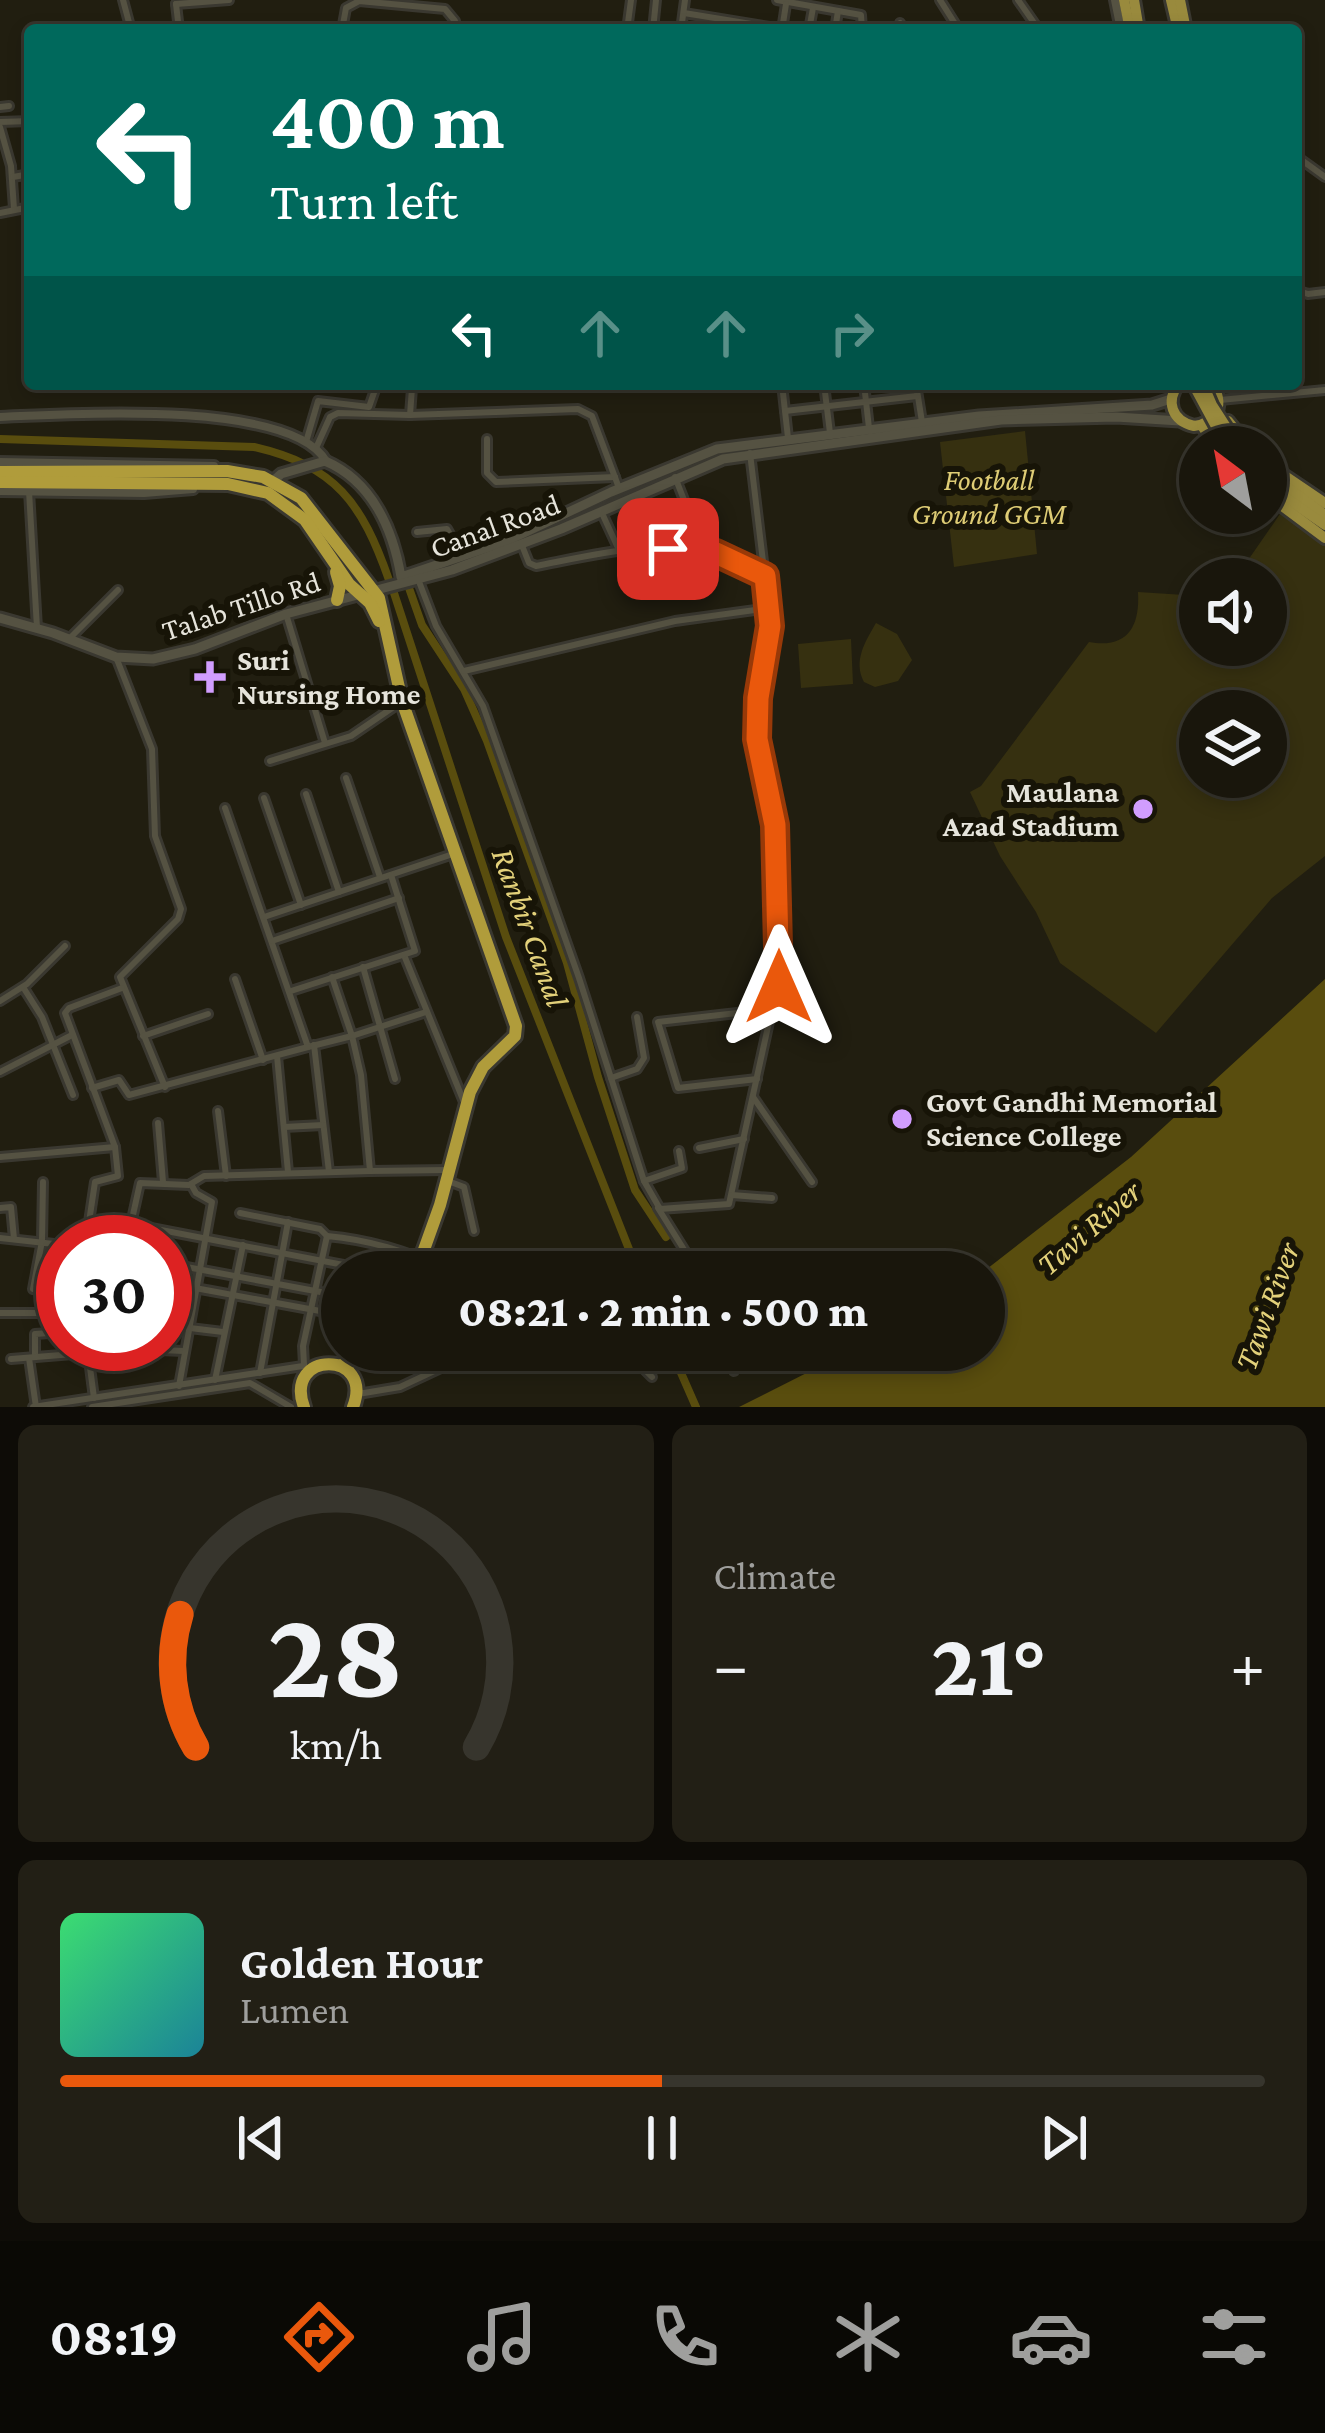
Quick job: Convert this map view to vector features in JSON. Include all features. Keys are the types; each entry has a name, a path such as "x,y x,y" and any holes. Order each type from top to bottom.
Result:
{"highway":[{"path":"0,487 227,471 274,481 310,507 366,590 384,627 453,854 516,1026 515,1036 483,1066 465,1105 438,1251"},
{"path":"0,472 243,485 279,499 305,520 366,590"},
{"path":"332,554 340,586 337,600"},
{"path":"304,1407 304,1377 320,1365"}],"main road":[{"path":"1176,390 1171,399 1180,421 1202,425 1213,419 1219,404"},
{"path":"1195,390 1215,426"},
{"path":"1211,390 1212,406 1225,426"},
{"path":"1213,390 1234,426"},
{"name":"Canal Road","path":"366,590 418,579 521,543 711,462 1004,413 1152,405 1171,399"},
{"name":"Canal Road","path":"322,462 343,471 376,504 392,536 401,577 464,557 617,483 703,453 830,433 1001,420 1116,417 1180,421"},
{"path":"274,481 322,462"},
{"path":"1287,477 1325,503"},
{"path":"1287,487 1325,515"},
{"path":"1287,499 1325,525"},
{"path":"1287,510 1325,538"},
{"name":"Talab Tillo Rd","path":"0,618 116,657 170,656 366,590"}],"street":[{"path":"176,2 229,0"},
{"path":"682,24 685,0"},
{"path":"343,24 346,8 359,1 445,9 453,24"},
{"path":"783,1 861,14 862,24"},
{"path":"810,24 813,8"},
{"path":"836,24 838,11"},
{"path":"683,13 751,24"},
{"path":"0,124 13,177 14,209"},
{"path":"13,177 24,175"},
{"path":"0,213 24,208"},
{"path":"306,442 316,403 369,407 375,390"},
{"path":"410,416 412,390"},
{"path":"783,390 788,438"},
{"path":"825,390 830,433"},
{"path":"864,390 869,429"},
{"path":"916,390 922,427"},
{"path":"1219,404 1325,390"},
{"path":"785,411 917,396"},
{"path":"316,448 329,417 338,413 588,412 617,483 496,482 487,473 487,439"},
{"path":"0,417 191,416 268,428 316,448 322,462"},
{"path":"658,1208 726,1204 732,1195 779,987 775,825 757,739 769,608 750,453"},
{"path":"0,461 188,464 227,471"},
{"path":"676,477 704,551"},
{"path":"0,487 143,493 191,489 205,483"},
{"path":"28,491 37,628"},
{"path":"601,511 619,550"},
{"path":"417,532 447,529 464,557"},
{"path":"521,543 529,563 536,566 619,550 704,551 765,576"},
{"path":"418,579 436,626 484,706 580,978 644,1181 685,1251"},
{"path":"69,639 118,590"},
{"path":"464,671 675,621 769,608"},
{"path":"286,614 325,744"},
{"path":"116,657 152,749 154,830 181,905 180,914 123,972 122,988 165,1087"},
{"path":"270,761 361,732 403,701"},
{"path":"346,778 381,878"},
{"path":"306,794 340,892"},
{"path":"264,798 301,905"},
{"path":"225,808 311,1046 328,1172"},
{"path":"263,916 453,854"},
{"path":"291,991 416,949 391,875"},
{"path":"272,941 398,898"},
{"path":"0,1001 23,987 65,946"},
{"path":"404,955 465,1105"},
{"path":"363,967 395,1079"},
{"path":"332,977 361,1075 370,1171"},
{"path":"236,979 263,1060"},
{"path":"23,987 42,1017 73,1095"},
{"path":"758,1079 678,1088 658,1022 741,1013 755,993 779,987"},
{"path":"90,1215 94,1182 118,1178 115,1147 66,1010 122,988"},
{"path":"92,1088 118,1080 128,1095 165,1087 425,1012"},
{"path":"143,1036 208,1014"},
{"path":"610,1078 637,1069 644,1058 637,1017"},
{"path":"0,1072 72,1035"},
{"path":"278,1056 288,1172"},
{"path":"754,1097 812,1182"},
{"path":"218,1111 226,1176"},
{"path":"158,1123 163,1182"},
{"path":"284,1127 324,1125"},
{"path":"698,1148 744,1139"},
{"path":"0,1157 115,1147"},
{"path":"644,1181 683,1167 679,1151"},
{"path":"131,1215 139,1184 190,1184 201,1177 288,1172 370,1171 453,1180 474,1232"},
{"path":"42,1215 43,1182"},
{"path":"190,1184 212,1202 192,1305"},
{"path":"732,1195 772,1198"},
{"path":"0,1208 11,1207 14,1239"},
{"path":"240,1213 396,1251"},
{"path":"260,1373 289,1222"},
{"path":"192,1236 321,1259"},
{"path":"324,1251 327,1236"},
{"path":"0,1238 36,1241"},
{"path":"215,1380 243,1245"},
{"path":"304,1366 321,1264"},
{"path":"192,1269 321,1292"},
{"path":"195,1288 321,1312"},
{"path":"0,1313 36,1313"},
{"path":"192,1328 223,1332"},
{"path":"36,1334 32,1358 35,1407 250,1383 291,1407"},
{"path":"11,1359 36,1357"},
{"path":"93,1402 320,1365"},
{"path":"93,1402 94,1371"},
{"path":"178,1385 180,1371"},
{"path":"356,1396 400,1387 434,1371"},
{"path":"646,1371 652,1377"}],"green space":[{"name":"Football Ground GGM","path":"1025,431 1037,554 954,567 940,442"},
{"path":"1287,519 1325,546 1325,856 1272,898 1156,1033 1060,963 970,792 981,786 1089,642 1113,642 1129,632 1137,615 1138,592 1179,595 1179,666 1287,666 1287,558 1250,558 1266,534 1287,534"},
{"path":"876,623 897,634 912,660 898,681 875,687 864,682 860,659"},
{"path":"851,639 853,684 801,688 798,644"}],"water":[{"path":"1325,979 1325,1407 739,1407 810,1371 1005,1371 1005,1255 1131,1157"}],"waterway":[{"name":"Ranbir Canal","path":"0,439 254,447 282,455 326,477 342,492 368,529 389,580"},
{"name":"Ranbir Canal","path":"409,588 422,625 464,689 487,741 567,963 635,1190 666,1237"},
{"name":"Ranbir Canal","path":"394,593 506,937 630,1251"},
{"name":"Ranbir Canal","path":"680,1371 696,1407"}],"place":[{"name":"Suri Nursing Home","path":"210,677"},
{"name":"Maulana Azad Stadium","path":"1143,809"},
{"name":"Govt Gandhi Memorial Science College","path":"902,1119"}],"route":[{"path":"668,549 716,553 765,576 770,626 756,718 775,825 779,987"}],"water label":[{"name":"Tavi River","path":"1088,1227"},
{"name":"Tawi River","path":"1266,1306"}]}
